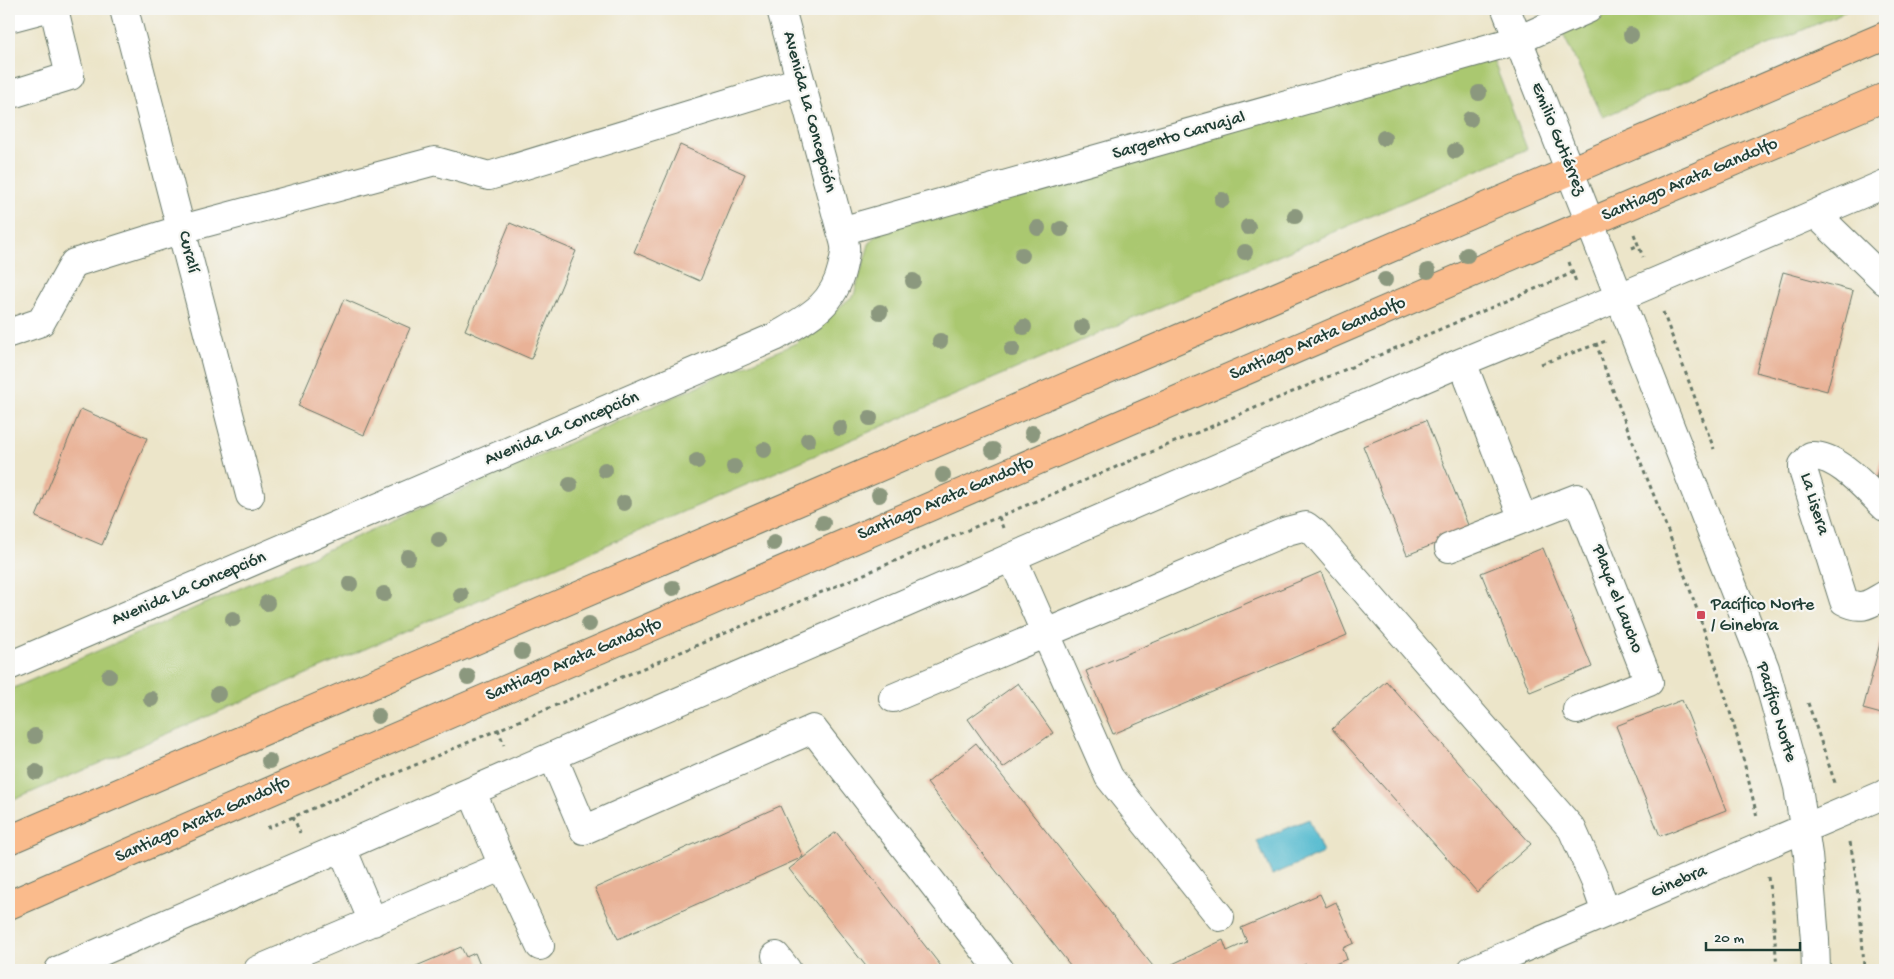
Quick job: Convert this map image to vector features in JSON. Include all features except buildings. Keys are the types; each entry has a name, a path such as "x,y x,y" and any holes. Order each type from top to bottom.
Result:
{"main road":[{"path":"9,840 1885,36"},
{"name":"Santiago Arata Gandolfo","path":"9,905 280,786 1885,97"}],"street":[{"path":"9,18 43,9"},
{"path":"9,96 70,76 54,9"},
{"name":"Curalí","path":"124,9 250,495"},
{"name":"Avenida La Concepción","path":"9,666 775,337 816,311 829,298 838,285 847,247 840,231 781,9"},
{"name":"Emilio Gutiérrez","path":"1506,9 1620,297"},
{"name":"Sargento Carvajal","path":"840,231 1518,40 1588,9"},
{"path":"9,333 41,322 74,263 182,229 435,161 489,176 800,81"},
{"path":"58,970 1462,362 1885,184"},
{"path":"1816,214 1885,281"},
{"name":"Pacífico Norte","path":"1620,297 1764,668 1798,787 1805,828 1816,970"},
{"path":"1462,362 1523,519"},
{"name":"La Lisera","path":"1885,507 1843,467 1830,460 1811,456 1803,465 1844,601 1851,606 1861,607 1885,595"},
{"name":"Playa el Laucho","path":"1449,548 1577,498 1649,682 1577,710"},
{"path":"893,698 1287,531 1306,526 1322,540 1572,829 1595,881 1606,913"},
{"path":"1012,557 1109,777 1220,917"},
{"path":"553,757 584,830 813,729 1000,970"},
{"path":"472,792 540,946"},
{"name":"Ginebra","path":"1472,970 1885,794"},
{"path":"342,848 373,922"},
{"path":"258,970 504,866"}],"path":[{"path":"1558,236 1587,311 1596,344 1688,584 1705,635 1744,766 1763,846 1773,912 1777,970"},
{"path":"266,828 1639,245"},
{"path":"280,786 312,861"}],"green space":[{"path":"1614,9 1851,9 1603,117 1562,32"},
{"path":"1492,57 1527,149 9,802 9,690 796,343 854,295 870,241 881,231"}],"water":[{"path":"1309,819 1323,853 1272,875 1257,841"}],"place":[{"name":"Pacífico Norte / Ginebra","path":"1701,615"}]}
